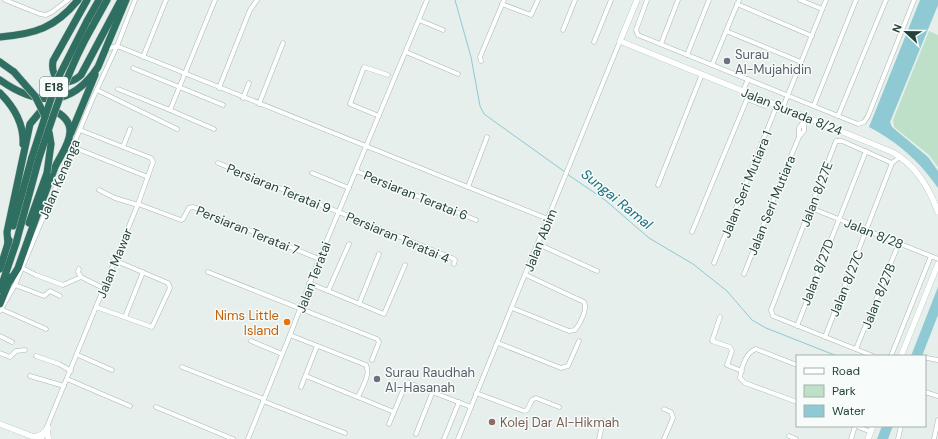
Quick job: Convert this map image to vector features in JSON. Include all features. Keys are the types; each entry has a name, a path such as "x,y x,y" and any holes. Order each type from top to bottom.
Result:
{"highway":[{"path":"0,37 31,34 42,30 56,23 67,14 78,0"},
{"path":"87,0 53,61 52,68 54,75 61,81 75,81 81,75 121,0"},
{"name":"E18","path":"0,290 16,243 36,158 57,80 86,21 99,0"},
{"name":"E18","path":"0,269 36,158 60,94 79,50 108,0"},
{"name":"E18","path":"0,80 25,95 44,99 56,99 82,86 98,67 126,0"},
{"name":"E18","path":"0,62 14,72 35,96 47,118 51,144 47,173 12,283 0,308"},
{"path":"12,283 56,166 98,67"},
{"path":"0,93 10,104 20,123 23,141 22,164"},
{"path":"8,244 7,232 30,124 36,115 44,110 51,109 63,115 70,130 68,139"}],"street":[{"path":"5,0 46,15 68,0"},
{"name":"Jalan Kenanga","path":"12,283 22,268 117,46 134,0"},
{"path":"143,57 166,0"},
{"path":"170,110 215,0"},
{"path":"219,88 250,10 257,0"},
{"name":"Jalan Teratai","path":"249,439 309,283 427,0"},
{"path":"481,61 480,57 503,2 531,15 538,0"},
{"path":"563,30 575,0"},
{"path":"594,42 612,0"},
{"path":"620,41 637,0"},
{"path":"648,0 636,30 638,35 861,124 868,116 914,0"},
{"path":"661,44 678,0"},
{"path":"687,55 709,0"},
{"path":"800,0 822,9"},
{"name":"Jalan Seri Mutiara 1","path":"714,263 780,106 788,95 826,0"},
{"path":"814,105 856,0"},
{"path":"838,116 886,0"},
{"path":"712,65 738,2 812,36"},
{"path":"419,20 443,30"},
{"path":"726,31 801,62"},
{"path":"111,37 117,46 143,57 366,148 548,219"},
{"name":"Jalan Surada 8/24","path":"620,41 767,100 805,119 900,156 924,181 938,212"},
{"name":"Jalan Abim","path":"458,439 620,41"},
{"path":"259,104 283,43"},
{"path":"106,49 117,46"},
{"path":"406,52 458,74"},
{"path":"379,116 350,104 364,67 388,76"},
{"path":"133,68 223,104"},
{"path":"658,185 702,74"},
{"path":"744,91 748,79"},
{"path":"243,98 248,83"},
{"path":"118,89 214,129"},
{"path":"97,90 177,129"},
{"path":"692,232 747,99 765,106 767,100"},
{"name":"Jalan Seri Mutiara","path":"744,274 799,137 799,128 805,119"},
{"path":"123,147 130,129"},
{"name":"Jalan Mawar","path":"42,439 78,355 114,260 138,205 153,162 152,159 80,130"},
{"path":"468,187 488,137"},
{"name":"Jalan 8/27E","path":"797,326 771,314 772,306 836,141 842,141 892,163"},
{"path":"73,147 148,177"},
{"name":"Jalan 8/27D","path":"797,326 866,151"},
{"path":"892,163 900,156"},
{"name":"Persiaran Teratai 9","path":"218,163 339,212"},
{"name":"Jalan 8/27C","path":"825,337 892,163"},
{"name":"Persiaran Teratai 6","path":"356,171 476,220"},
{"path":"312,173 349,188"},
{"path":"99,190 115,198 138,205"},
{"name":"Persiaran Teratai 7","path":"138,205 180,220 183,219 189,208 192,207 319,259"},
{"name":"Jalan 8/28","path":"811,208 938,259"},
{"name":"Persiaran Teratai 4","path":"339,212 452,258 455,260 454,264"},
{"name":"Jalan 8/27B","path":"856,349 899,243"},
{"path":"328,291 349,244"},
{"path":"538,244 597,271"},
{"path":"359,304 379,254"},
{"path":"891,355 931,256"},
{"path":"96,307 151,327 154,326 170,288 168,282 114,260"},
{"path":"901,355 938,264"},
{"path":"309,283 384,314 405,265"},
{"path":"22,268 63,285 81,277"},
{"path":"79,269 78,272 81,277 103,288"},
{"path":"125,317 143,272"},
{"path":"208,272 379,340 372,360"},
{"path":"512,308 569,331 575,330 578,326 586,308 584,302 526,275"},
{"path":"12,283 44,296 50,291 60,296"},
{"path":"0,308 46,329"},
{"path":"720,317 712,341 730,347 732,351 727,365 742,371"},
{"path":"797,326 871,355"},
{"path":"290,335 366,365 368,369 366,378 358,397"},
{"path":"0,336 12,342"},
{"path":"251,341 282,354"},
{"path":"498,343 561,368 568,366 579,341"},
{"path":"301,386 318,346"},
{"path":"0,352 10,356 16,351 25,350"},
{"path":"796,365 760,350 754,350 749,353 742,371 741,380 745,383 796,402"},
{"path":"78,355 112,370"},
{"path":"36,356 59,364 71,371"},
{"path":"927,358 938,360"},
{"path":"182,367 345,433"},
{"path":"30,376 64,386"},
{"path":"306,376 394,412"},
{"path":"67,379 130,406"},
{"path":"389,424 404,388 406,384 409,383 471,406"},
{"path":"416,434 433,392"},
{"path":"926,392 938,396"},
{"path":"476,393 524,410 527,410 532,400 536,398 559,407"},
{"path":"444,439 459,402"},
{"path":"156,407 232,439"},
{"path":"664,410 671,412 673,418 664,439"},
{"path":"934,439 938,420"},
{"path":"598,439 603,421"},
{"path":"0,424 36,438 48,428"},
{"path":"851,439 856,427"},
{"path":"861,427 872,429 868,439"},
{"path":"898,439 901,427"},
{"path":"48,428 47,435 49,439"},
{"path":"789,436 796,439"}],"green space":[{"path":"929,31 938,35 938,167 929,155 894,127 893,120"}],"water":[{"path":"920,0 938,0 938,5 890,122 892,127 928,157 938,171 938,188 908,153 890,139 869,127"},
{"path":"938,287 938,315 922,355 911,355"},
{"path":"882,427 893,427 888,439 877,439"}],"waterway":[{"name":"Sungai Ramal","path":"455,0 471,57 480,106 484,114 565,172"},
{"name":"Sungai Ramal","path":"567,174 605,200 649,238 693,264 727,291 752,320 766,328 834,355"}],"place":[{"name":"Surau Al-Mujahidin","path":"727,61"},
{"name":"Nims Little Island","path":"287,322"},
{"name":"Surau Raudhah Al-Hasanah","path":"377,379"},
{"name":"Kolej Dar Al-Hikmah","path":"492,422"}]}
